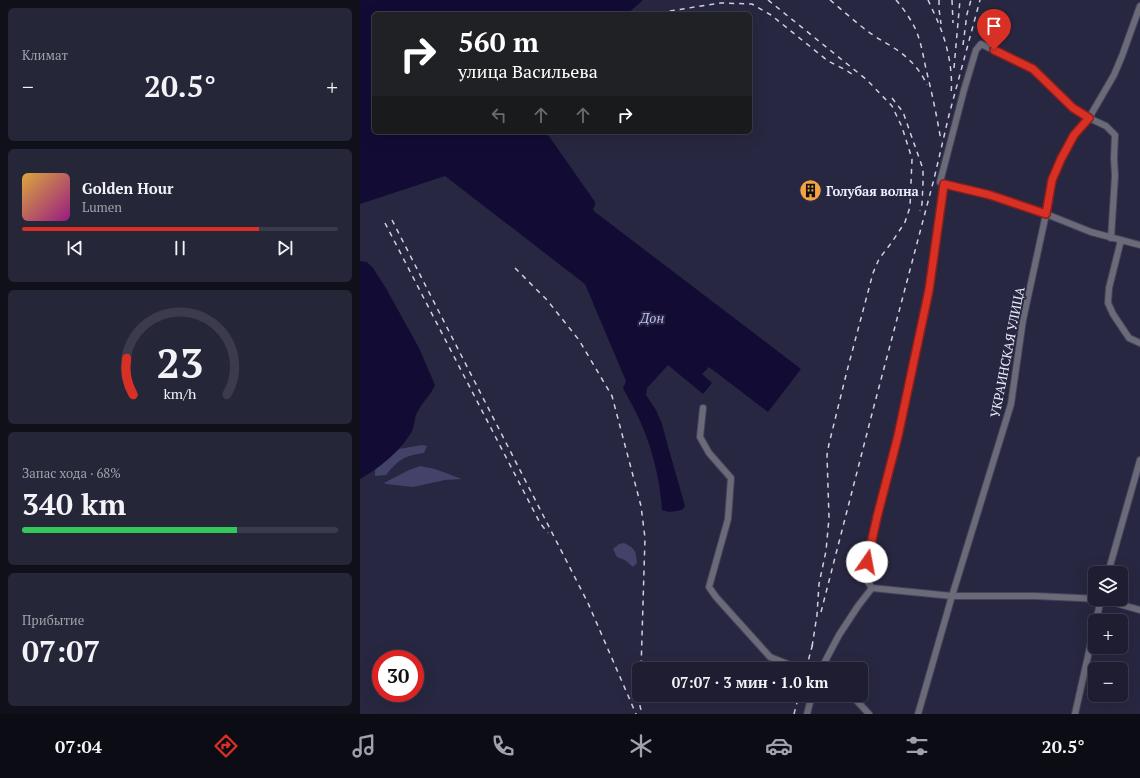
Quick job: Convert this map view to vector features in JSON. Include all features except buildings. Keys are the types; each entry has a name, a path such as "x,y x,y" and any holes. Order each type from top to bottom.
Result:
{"street":[{"name":"УКРАИНСКАЯ УЛИЦА","path":"918,714 952,596 1011,404 1023,320 1052,180 1074,135 1089,118 1114,74 1140,6"},
{"path":"872,588 866,579 867,562 898,436 929,290 942,183 974,56 976,50 981,44 1033,69 1073,108 1106,126 1115,135 1115,176 1111,238"},
{"path":"942,183 990,195 1046,214 1091,232 1140,245"},
{"path":"1122,240 1109,288 1108,303 1113,314 1129,338 1140,343"},
{"path":"703,408 700,437 709,453 731,478 728,519 709,587 770,657 782,662"},
{"path":"1110,566 1140,460"},
{"path":"1133,487 1140,489"},
{"path":"872,588 952,596 1035,596 1088,598"},
{"path":"825,662 839,635 872,588"},
{"path":"1126,606 1140,610"},
{"path":"1075,714 1088,654"},
{"path":"807,714 810,702"},
{"path":"859,702 868,714"}],"shaded area":[{"path":"422,445 427,446 424,453 411,455 402,459 386,475 375,476 375,470 399,449"},
{"path":"420,466 435,469 462,479 445,480 413,487 384,483"},
{"path":"624,543 633,548 635,553 637,563 633,567 625,560 617,557 613,549 619,544"}],"water":[{"name":"Дон","path":"360,0 643,0 629,12 372,12 372,134 547,134 595,202 593,209 595,212 801,369 768,412 709,367 702,374 712,383 703,394 668,365 647,388 646,395 656,410 662,424 685,506 683,509 678,511 667,512 662,510 657,473 647,437 623,387 626,381 585,284 445,176 360,204"},
{"path":"360,261 367,262 373,268 387,290 419,348 435,385 417,413 414,426 408,438 396,452 382,464 360,479"}],"railway":[{"path":"768,0 867,80 892,106 902,127 912,159 910,207 905,222 879,259 873,273 829,444 827,455 829,518 826,551 819,584 817,615 812,647"},
{"path":"830,0 876,37 904,55 917,69 927,85"},
{"path":"896,0 911,21 919,38 941,141"},
{"path":"928,0 940,26 947,49 951,72 951,94"},
{"path":"939,0 941,24"},
{"path":"952,0 953,23"},
{"path":"954,68 960,0"},
{"path":"963,45 967,14 971,0"},
{"path":"821,612 980,0"},
{"path":"663,12 721,3 752,4 771,15 828,61 855,76"},
{"path":"892,98 903,112 923,169 922,204 920,211"},
{"path":"392,220 588,603 636,714"},
{"path":"385,223 540,523 548,533"},
{"path":"515,268 547,300 579,340 612,396 641,506 645,538 641,662"},
{"path":"808,662 813,643"},
{"path":"640,702 642,714"},
{"path":"794,714 797,702"}],"place":[{"name":"Голубая волна","path":"810,191"}],"route":[{"path":"867,562 898,436 929,290 944,184 990,195 1046,214 1052,180 1061,159 1074,135 1089,118 1073,108 1033,69 994,50"}]}
